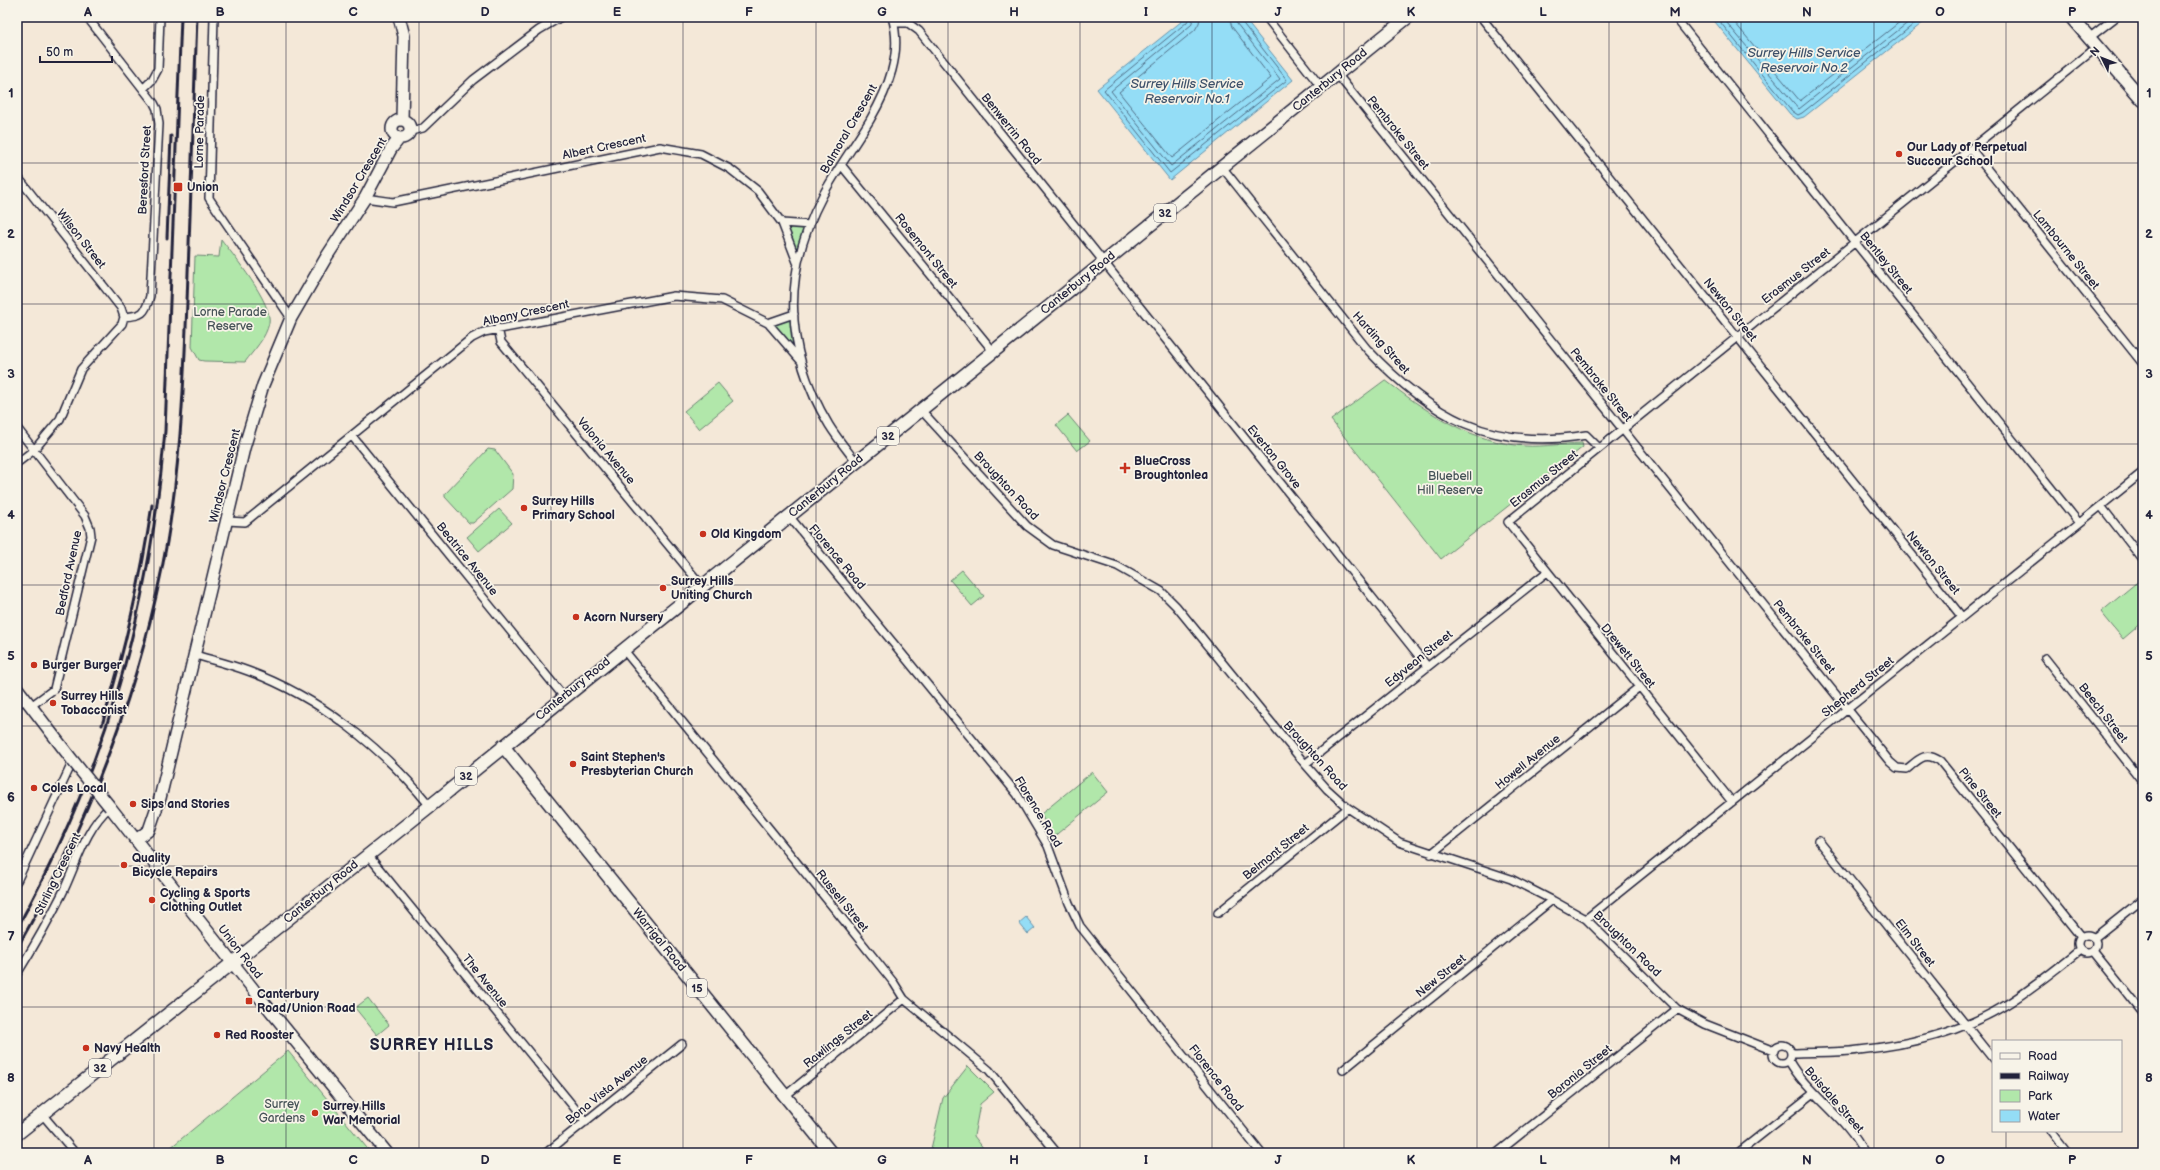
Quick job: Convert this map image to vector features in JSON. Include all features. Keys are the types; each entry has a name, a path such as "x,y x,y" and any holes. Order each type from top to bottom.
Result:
{"main road":[{"name":"Canterbury Road","path":"17,1134 430,806 1408,17"},
{"path":"2072,17 2143,100"},
{"name":"Warrigal Road","path":"503,746 831,1153"}],"street":[{"path":"88,17 143,88 152,80 158,69 160,17"},
{"name":"Lorne Parade","path":"214,17 209,198 291,318"},
{"path":"399,17 404,36 402,119"},
{"path":"411,131 408,122 402,119 397,120 393,124 392,131 398,140 407,136 411,131 423,128 473,80 539,30 560,17"},
{"path":"1266,17 1321,87"},
{"name":"Newton Street","path":"1481,17 1962,617"},
{"name":"Bentley Street","path":"1675,17 2079,524"},
{"path":"2089,38 2116,17"},
{"name":"Balmoral Crescent","path":"856,462 830,426 810,388 801,361 794,314 797,262 810,225 824,195 884,96 896,59 893,20"},
{"name":"Benwerrin Road","path":"893,20 908,23 919,31 1104,262"},
{"name":"Erasmus Street","path":"1508,522 1737,336 2098,48"},
{"name":"Pembroke Street","path":"1337,74 1848,709"},
{"name":"Beresford Street","path":"124,317 140,316 146,310 150,296 159,124 157,109 143,88"},
{"name":"Windsor Crescent","path":"136,840 149,830 160,798 244,448 263,385 291,318 327,256 365,198 391,149 398,140"},
{"name":"Albert Crescent","path":"365,198 393,202 660,147 701,154 730,169 758,191 782,223 797,262"},
{"name":"Lambourne Street","path":"1971,149 2143,364"},
{"name":"Rosemont Street","path":"842,166 993,351"},
{"name":"Harding Street","path":"1222,167 1367,349 1392,375 1419,397 1450,417 1487,432 1520,439 1558,440 1586,435 1600,448"},
{"name":"Wilson Street","path":"17,176 122,308 124,317"},
{"path":"782,223 810,225"},
{"name":"Everton Grove","path":"1104,262 1427,666"},
{"name":"Albany Crescent","path":"227,521 245,522 472,338 484,332 498,328 674,296 722,300 768,323 801,361"},
{"path":"768,323 794,314"},
{"path":"17,462 34,450 60,419 81,369 103,343 119,328 124,317"},
{"name":"Valonia Avenue","path":"498,328 501,342 702,586"},
{"name":"Broughton Road","path":"921,410 1027,526 1053,545 1117,566 1160,592 1176,606 1305,764 1327,789 1348,808 1399,842 1431,854 1511,879 1586,919 1677,1009 1705,1024 1774,1051"},
{"name":"Bedford Avenue","path":"17,428 84,516 90,528 90,536 54,689 24,703"},
{"name":"Beatrice Avenue","path":"352,436 564,697"},
{"name":"Shepherd Street","path":"1586,919 2143,472"},
{"path":"2100,506 2143,560"},
{"name":"Florence Road","path":"789,516 1017,794 1048,846 1069,903 1080,926 1260,1153"},
{"name":"Drewett Street","path":"1508,522 1732,802"},
{"name":"Edyvean Street","path":"1305,764 1547,572"},
{"name":"Russell Street","path":"623,649 894,982 904,998 989,1070 1057,1153"},
{"path":"195,655 248,671 291,690 334,716 388,758 430,806"},
{"name":"Beech Street","path":"2045,658 2143,782"},
{"name":"Howell Avenue","path":"1431,854 1639,687"},
{"name":"Union Road","path":"17,688 24,703 73,760 232,963 387,1153"},
{"name":"Pine Street","path":"1848,709 1890,762 1897,768 1906,769 1922,757 1932,756 1940,761 2081,937"},
{"path":"17,881 73,760"},
{"name":"Stirling Crescent","path":"17,974 38,940 62,894 93,827 100,815 110,807"},
{"name":"Belmont Street","path":"1218,913 1348,808"},
{"name":"Elm Street","path":"1819,841 1992,1058"},
{"name":"The Avenue","path":"368,855 586,1122"},
{"path":"2094,938 2143,899"},
{"name":"New Street","path":"1343,1070 1552,900"},
{"path":"2086,935 2094,938 2096,946 2093,951 2087,953 2080,950 2078,944 2081,937 2086,935"},
{"path":"1792,1053 1858,1051 1900,1044 1946,1033 2003,1007 2080,950"},
{"path":"2093,951 2143,1013"},
{"name":"Rawlings Street","path":"785,1096 904,998"},
{"name":"Boronia Street","path":"1497,1153 1677,1009"},
{"name":"Bona Vista Avenue","path":"546,1153 682,1044"},
{"path":"1782,1044 1787,1046 1792,1053 1788,1061 1783,1063 1778,1062 1774,1057 1776,1047 1782,1044"},
{"name":"Boisdale Street","path":"1788,1061 1797,1076 1837,1116 1864,1153"},
{"path":"1738,1153 1814,1093"},
{"path":"42,1114 75,1153"},
{"path":"2052,1132 2068,1153"}],"green space":[{"path":"788,228 805,228 797,250"},
{"name":"Lorne Parade Reserve","path":"221,239 243,267 259,292 269,314 269,323 265,334 245,362 199,360 192,347 195,256 219,257"},
{"path":"790,319 793,346 774,325"},
{"name":"Bluebell Hill Reserve","path":"1385,380 1430,412 1479,436 1523,446 1582,443 1583,447 1441,559 1331,420"},
{"path":"718,383 733,401 699,429 684,411"},
{"path":"1068,415 1090,441 1077,451 1056,425"},
{"path":"488,449 495,450 513,474 512,489 473,523 469,523 445,497 445,494"},
{"path":"499,509 512,523 479,551 467,537"},
{"path":"962,570 984,596 972,606 950,580"},
{"path":"2143,581 2143,622 2123,639 2101,612 2136,583"},
{"path":"1092,772 1108,792 1052,838 1041,814"},
{"path":"368,998 389,1025 377,1035 355,1008"},
{"name":"Surrey Gardens","path":"288,1051 371,1153 164,1153"},
{"path":"968,1066 994,1092 980,1104 974,1136 987,1153 930,1153 943,1098"}],"water":[{"name":"Surrey Hills Service Reservoir No.1","path":"1187,17 1243,17 1293,80 1170,180 1097,89"},
{"name":"Surrey Hills Service Reservoir No.2","path":"1711,17 1930,17 1804,117 1797,119 1790,114"},
{"path":"1026,917 1035,928 1028,934 1019,923"}],"railway":[{"path":"17,928 48,868 75,809 99,748 135,625 148,562 158,498 165,431 181,17"},
{"path":"17,948 67,852 90,802 110,751 128,700 143,648 167,542 176,475 184,374 197,17"},
{"path":"167,238 171,136"},
{"path":"102,725 118,671 131,616 143,561 152,505"}],"place":[{"name":"Our Lady of Perpetual Succour School","path":"1899,154"},
{"name":"Union","path":"178,187"},
{"name":"BlueCross Broughtonlea","path":"1125,468"},
{"name":"Surrey Hills Primary School","path":"524,508"},
{"name":"Old Kingdom","path":"703,534"},
{"name":"Surrey Hills Uniting Church","path":"663,588"},
{"name":"Acorn Nursery","path":"576,617"},
{"name":"Burger Burger","path":"34,665"},
{"name":"Surrey Hills Tobacconist","path":"53,703"},
{"name":"Saint Stephen's Presbyterian Church","path":"573,764"},
{"name":"Coles Local","path":"34,788"},
{"name":"Sips and Stories","path":"133,804"},
{"name":"Quality Bicycle Repairs","path":"124,865"},
{"name":"Cycling & Sports Clothing Outlet","path":"152,900"},
{"name":"Canterbury Road/Union Road","path":"249,1001"},
{"name":"Red Rooster","path":"217,1035"},
{"name":"Navy Health","path":"86,1048"},
{"name":"Surrey Hills War Memorial","path":"315,1113"}],"district":[{"name":"SURREY HILLS","path":"432,1045"}]}
